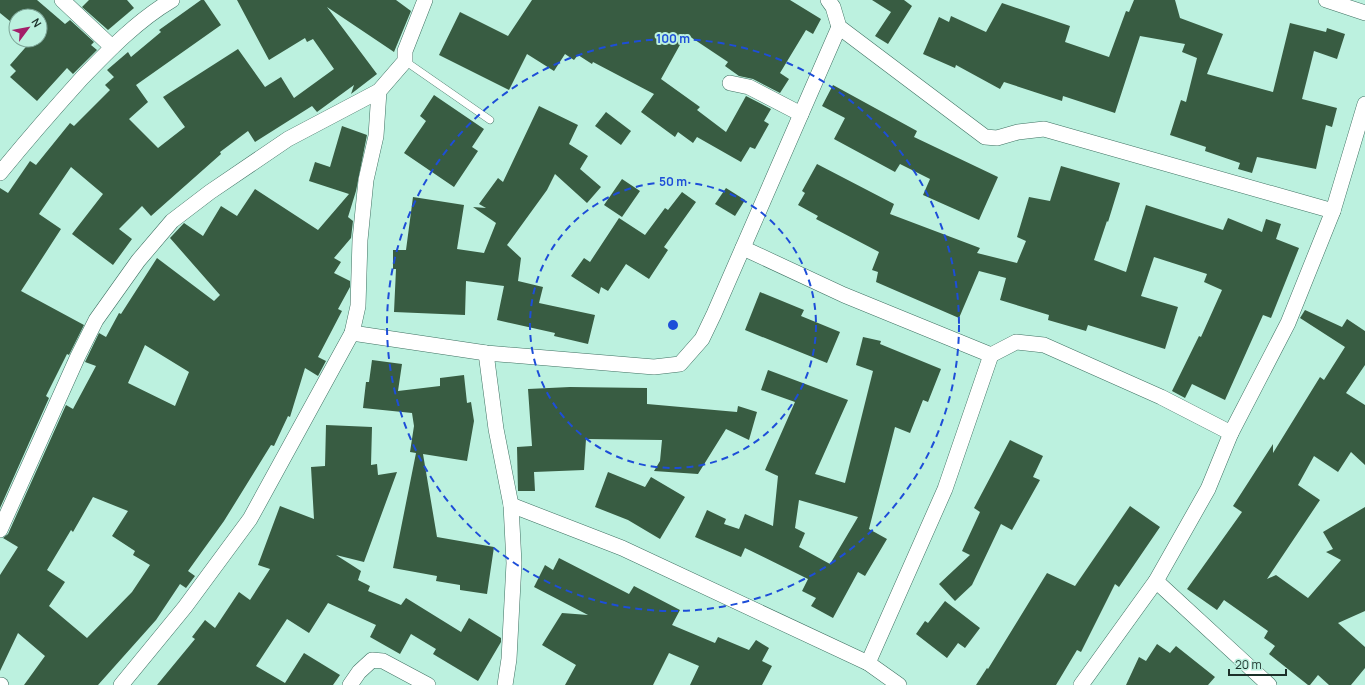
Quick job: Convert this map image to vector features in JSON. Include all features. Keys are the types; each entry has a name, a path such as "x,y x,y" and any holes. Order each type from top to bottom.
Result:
{"street":[{"path":"62,0 112,47"},
{"path":"0,173 42,121 112,47 160,7 172,0"},
{"path":"0,530 61,392 96,320 138,261 172,221 210,192 288,138 379,91 405,61 404,51 419,19 425,0"},
{"path":"828,0 833,7 839,27 985,137 998,138 1018,132 1044,129 1333,211"},
{"path":"1326,0 1365,13"},
{"path":"352,333 486,353 654,367 680,364 702,338 743,248 839,27"},
{"path":"730,83 749,87 801,114"},
{"path":"121,685 185,607 250,519 352,333 358,306 360,240 366,180 376,136 379,91"},
{"path":"1081,685 1156,581 1208,490 1231,433 1288,323 1333,211 1365,104"},
{"path":"743,248 844,295 991,355"},
{"path":"868,663 944,489 991,355 1016,342 1044,345 1161,397 1231,433"},
{"path":"486,353 496,429 511,505 514,563 509,659 505,685"},
{"path":"511,505 622,548 868,663 899,685"},
{"path":"1156,581 1269,685"},
{"path":"350,685 359,672 372,660 383,661 428,685"}],"lane":[{"path":"405,61 490,120"}],"building":[{"path":"0,0 37,0 46,8 8,8 8,20 0,13"},
{"path":"89,0 127,0 134,8 108,30 82,7"},
{"path":"201,0 204,0 221,25 136,85 148,102 129,119 158,148 185,127 163,97 238,49 265,87 281,77 294,98 334,69 313,39 307,42 305,38 269,60 237,0 396,0 411,11 394,52 327,7 377,74 351,94 354,85 317,112 312,106 255,142 248,131 220,152 221,154 151,216 142,206 119,229 132,239 113,265 72,234 103,194 71,167 39,214 61,229 21,291 84,325 69,355 67,354 46,396 49,398 0,508 0,188 8,193 30,161 36,165 70,123 74,126 110,90 105,85 114,77 107,70 128,52 131,57 161,32 159,30"},
{"path":"532,0 790,0 821,19 813,34 806,30 780,73 789,79 780,93 753,79 739,76 725,66 728,62 686,34 661,79 700,107 697,110 726,132 746,96 771,109 764,121 769,124 755,149 750,147 741,162 697,137 693,143 678,132 675,137 641,112 654,94 593,62 592,64 578,55 574,60 565,54 554,71 527,54 509,90 439,55 460,12 508,36"},
{"path":"872,0 904,0 912,6 888,44 875,36 891,12"},
{"path":"1134,0 1175,0 1180,18 1223,34 1207,74 1273,92 1290,23 1326,32 1327,28 1345,34 1337,59 1314,51 1302,99 1337,108 1332,127 1326,125 1316,169 1257,157 1252,173 1238,169 1240,163 1205,151 1206,147 1170,135 1181,100 1186,102 1197,58 1182,52 1185,44 1140,36 1115,113 1063,96 1062,101 1004,82 1000,89 956,65 955,68 923,54 939,17 949,22 951,16 986,32 1002,3 1070,26 1065,42 1109,57 1126,11 1129,12"},
{"path":"48,9 65,24 70,20 94,42 91,45 97,50 73,74 67,68 37,101 10,77 16,71 10,65 25,48 48,48"},
{"path":"833,85 917,131 914,137 998,177 979,220 923,195 930,179 900,164 895,172 834,139 845,118 822,106"},
{"path":"434,95 484,129 472,147 478,151 454,187 404,153 426,121 420,116"},
{"path":"539,106 578,125 569,144 588,156 580,169 601,187 587,203 555,174 547,190 507,245 521,258 518,281 543,287 539,303 595,315 588,344 554,336 555,333 497,320 504,286 466,281 465,315 394,312 396,269 393,269 393,250 406,250 413,197 464,205 457,249 484,253 496,223 473,207 486,208 479,204 498,178 503,182"},
{"path":"606,112 631,131 621,145 595,126"},
{"path":"342,126 367,135 356,191 348,217 353,221 351,238 334,258 341,262 334,273 350,281 350,287 338,309 342,311 318,357 326,361 318,376 305,368 290,417 288,416 274,446 271,445 224,521 188,571 195,576 186,588 180,584 156,620 98,685 24,685 45,656 18,633 0,671 0,575 18,547 3,538 8,534 66,405 73,409 96,366 85,362 99,333 106,337 119,313 121,314 157,258 214,301 220,295 170,238 184,223 203,236 221,206 237,216 255,189 318,230 349,194 309,181 315,162 330,167","holes":["145,345 189,372 175,406 128,383","93,497 128,511 112,536 135,551 133,555 150,565 132,592 87,638 49,606 65,582 47,570 71,530 73,532"]},
{"path":"817,164 894,204 890,214 980,248 977,253 1017,263 1026,241 1017,237 1029,197 1050,201 1061,166 1120,183 1094,260 1126,272 1146,205 1223,230 1228,218 1262,232 1266,219 1281,224 1276,239 1299,248 1271,318 1263,315 1225,400 1192,384 1185,398 1172,391 1199,336 1201,337 1222,290 1204,282 1207,274 1154,257 1141,296 1178,307 1165,349 1088,325 1086,331 1048,320 1049,315 1000,300 1006,278 979,271 959,318 876,282 878,272 872,270 879,252 816,219 818,216 798,205 805,193 802,191"},
{"path":"622,179 640,191 622,217 604,205"},
{"path":"726,188 745,200 735,216 715,204"},
{"path":"682,192 696,202 664,247 668,250 649,279 626,264 608,291 601,287 599,294 571,276 584,258 590,262 619,218 645,235 665,208 668,210"},
{"path":"760,292 804,310 801,316 840,332 827,363 745,330"},
{"path":"1305,310 1342,327 1347,319 1365,331 1365,365 1346,393 1365,405 1365,465 1351,452 1338,472 1314,456 1298,485 1320,500 1267,579 1276,575 1308,598 1341,560 1326,552 1333,549 1323,532 1365,507 1365,611 1338,623 1365,647 1365,668 1351,685 1329,685 1318,675 1310,685 1308,685 1269,654 1275,646 1264,638 1268,631 1224,600 1217,610 1187,589 1242,512 1233,506 1273,444 1273,453 1320,377 1324,380 1345,347 1300,318"},
{"path":"863,337 881,341 880,344 941,369 928,402 923,400 910,433 895,427 869,529 887,539 865,576 858,572 833,618 811,606 816,598 802,591 808,579 745,548 741,557 695,537 707,510 726,519 724,524 739,529 745,514 773,526 778,476 765,470 795,402 761,390 768,370 848,400 815,474 845,483 873,371 856,365","holes":["799,500 858,517 830,564 799,547 805,533 795,528"]},
{"path":"372,360 402,364 398,391 440,386 440,378 464,375 467,403 471,402 474,421 467,461 423,454 437,537 494,547 487,594 460,590 460,585 436,581 437,576 393,568 416,453 410,452 414,426 412,413 363,408 366,382 369,382"},
{"path":"570,387 647,388 647,404 737,412 738,406 757,412 749,440 726,429 698,474 654,471 660,461 662,440 586,439 584,470 534,472 535,491 518,491 517,447 532,446 528,389"},
{"path":"326,425 372,427 371,465 377,464 378,475 397,472 364,562 336,555 361,571 358,580 370,586 368,591 401,605 406,598 461,632 469,618 501,638 501,642 478,681 433,654 436,649 411,634 400,654 370,637 376,625 328,603 309,633 287,619 256,666 285,683 304,653 340,675 333,685 157,685 195,639 192,637 205,620 215,628 239,592 250,600 270,569 258,565 280,506 314,519 311,467 325,466"},
{"path":"1010,440 1043,456 1033,477 1040,480 1012,530 1001,524 972,585 955,601 939,584 970,555 962,551 980,512 974,508"},
{"path":"608,472 645,487 651,477 685,497 660,539 628,520 595,507"},
{"path":"1130,506 1160,527 1119,587 1115,584 1081,652 1077,650 1056,685 976,685 987,668 988,669 1047,573 1075,586"},
{"path":"559,558 629,594 634,586 680,610 672,625 715,643 718,637 749,650 756,640 769,648 762,661 772,666 762,685 690,685 699,666 669,653 653,685 565,685 576,665 542,645 562,613 588,615 534,587 545,565 553,570"},
{"path":"945,601 980,628 965,648 958,643 947,658 916,634 925,621 928,623"},
{"path":"1157,644 1170,653 1176,646 1215,677 1208,685 1126,685 1139,657 1146,661"}]}
